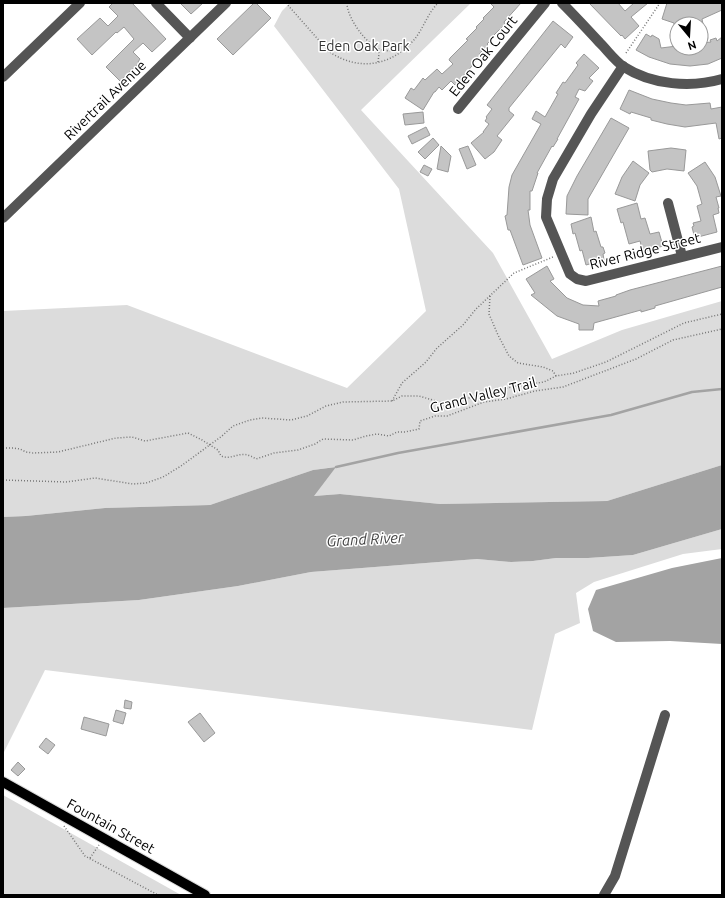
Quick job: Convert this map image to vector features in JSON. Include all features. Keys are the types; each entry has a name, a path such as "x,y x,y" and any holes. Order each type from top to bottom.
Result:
{"main road":[{"name":"Fountain Street","path":"3,782 205,895"}],"street":[{"path":"3,77 80,3"},
{"path":"156,3 190,38"},
{"name":"Rivertrail Avenue","path":"3,218 226,3"},
{"name":"Eden Oak Court","path":"458,109 545,3"},
{"path":"562,3 623,66 630,70 660,81 676,84 695,84 722,79"},
{"name":"River Ridge Street","path":"623,66 591,114 553,179 547,199 546,217 570,274 577,279 586,281 722,247"},
{"path":"668,203 682,256"},
{"path":"604,895 615,876 665,715"}],"path":[{"path":"286,3 330,52 357,64 372,64 388,60 402,51 414,40 432,9 438,3"},
{"path":"347,3 351,18 359,31 378,48 383,50 402,51"},
{"path":"626,52 660,3"},
{"path":"378,48 380,54 378,62"},
{"path":"392,401 402,384 426,362 437,348 463,325 476,309 514,273 562,254"},
{"path":"490,296 489,314 509,356 518,362 544,367 553,371 556,376"},
{"path":"3,480 66,482 95,478 133,484 146,483 163,477 210,446 233,426 250,420 262,418 291,420 307,416 326,406 343,402 392,401 402,396 419,396 446,404 511,387 544,382 556,376 574,373 606,362 684,323 722,314"},
{"name":"Grand Valley Trail","path":"3,448 20,449 33,453 58,452 116,438 132,437 145,441 188,433 218,450 224,458 244,453 251,455 256,459 274,453 298,450 315,444 323,439 353,440 377,434 389,436 397,432 419,429 420,421 436,416 447,416 484,402 506,399 535,391 563,387 636,359 673,340 722,329"},
{"path":"64,826 85,856 158,895"},
{"path":"90,858 104,838"}],"green space":[{"name":"Eden Oak Park","path":"290,3 471,3 361,110 493,253 552,359 622,330 722,301 722,465 607,501 440,504 340,494 313,496 335,467 313,470 210,505 105,508 3,517 3,311 127,305 347,388 426,311 399,189 274,26 282,11"},
{"path":"722,529 722,549 683,554 594,582 576,593 580,623 555,634 532,730 45,670 3,754 3,608 139,600 238,586 311,572 477,559 511,562 556,558 588,558 633,555"},
{"path":"3,795 181,895 3,895"}],"water":[{"name":"Grand River","path":"722,465 722,529 633,555 588,558 556,558 511,562 477,559 311,572 238,586 139,600 3,608 3,517 105,508 210,505 313,470 336,467 314,496 340,494 440,504 607,501"},
{"path":"722,558 722,644 670,641 616,642 593,631 588,609 596,590 672,568"}],"building":[{"path":"113,3 132,3 166,39 152,52 143,43 133,52 140,59 138,62 139,63 120,81 106,67 134,39 124,27 117,33 116,32 92,55 77,39 100,18 108,26 118,16 109,7"},
{"path":"180,3 203,3 191,14"},
{"path":"254,3 256,3 271,18 233,55 217,39"},
{"path":"490,3 521,3 504,22 505,24 493,36 494,37 487,44 488,45 479,54 481,56 471,65 472,66 463,76 464,77 455,85 451,81 442,90 439,87 434,92 423,110 405,98 411,88 414,90 423,78 425,80 437,69 442,74 453,64 449,60 450,58 468,40 466,39 494,7"},
{"path":"589,3 618,3 625,11 634,3 648,3 631,17 639,26 625,39"},
{"path":"667,3 722,3 722,10 709,16 669,16 669,21 662,19"},
{"path":"553,21 573,37 565,48 561,44 509,108 509,111 514,115 497,136 502,140 494,152 485,159 471,143 484,132 489,124 485,121 492,109 487,105"},
{"path":"646,34 651,37 652,35 659,39 661,48 669,47 669,56 709,56 710,40 716,38 717,41 722,37 722,58 708,64 690,66 670,64 649,57 636,50"},
{"path":"584,54 599,68 589,78 593,81 585,91 579,89 575,97 579,99 558,139 553,147 552,146 537,173 532,191 530,191 530,210 528,210 530,225 542,258 523,265 510,230 508,230 505,216 507,215 509,187 512,175 541,124 532,119 536,111 545,117 558,94 556,93 563,82 565,83 578,65 576,63"},
{"path":"629,90 652,99 671,103 686,105 710,103 711,109 722,107 722,138 719,139 716,123 685,127 651,120 651,118 631,112 630,114 620,109"},
{"path":"423,112 424,123 405,125 403,114"},
{"path":"611,118 629,128 588,199 588,215 566,214 567,196"},
{"path":"426,127 430,135 412,144 408,136"},
{"path":"433,138 439,145 425,159 418,152"},
{"path":"441,146 451,156 448,172 437,169"},
{"path":"468,146 476,165 467,169 459,149"},
{"path":"671,148 686,150 684,171 667,169 652,172 650,170 648,151"},
{"path":"633,161 649,173 640,185 635,201 615,194 622,177"},
{"path":"705,162 715,177 721,196 716,197 719,213 713,215 717,232 698,237 697,234 694,235 692,227 694,226 693,223 701,221 697,206 702,204 697,186 688,173"},
{"path":"424,165 432,169 428,176 420,172"},
{"path":"637,203 641,219 645,218 650,234 659,232 663,246 643,252 640,241 629,244 623,222 621,223 617,209"},
{"path":"591,217 594,232 596,231 601,247 603,247 605,253 603,254 604,260 586,265 575,233 573,234 571,224"},
{"path":"547,266 554,279 550,281 567,298 583,305 599,306 598,301 630,290 722,266 722,287 655,306 655,308 641,312 641,310 594,323 593,330 579,330 579,324 557,316 531,295 535,293 526,279"},
{"path":"125,700 132,702 131,709 124,708"},
{"path":"116,710 126,713 123,724 113,721"},
{"path":"200,713 215,733 204,742 188,722"},
{"path":"84,717 109,724 106,736 81,729"},
{"path":"46,738 55,745 48,754 39,747"},
{"path":"18,762 25,769 18,776 11,770"}],"waterway":[{"path":"336,467 398,453 611,415 692,392 722,389"}]}
